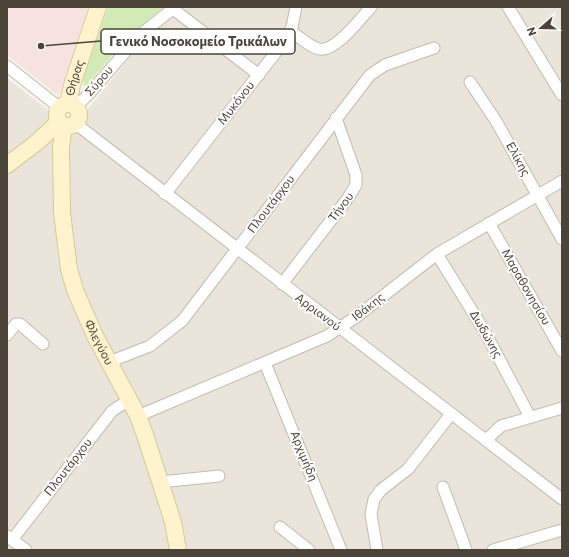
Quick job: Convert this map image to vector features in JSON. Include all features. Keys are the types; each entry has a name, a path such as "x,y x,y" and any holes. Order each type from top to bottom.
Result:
{"street":[{"name":"Θήρας","path":"67,115 72,85 98,7"},
{"name":"Μυκόνου","path":"165,194 284,42 290,31 296,7"},
{"path":"290,31 316,48 328,49 336,44 371,7"},
{"path":"508,7 562,95"},
{"name":"Σύρου","path":"67,115 98,84 140,35 174,8"},
{"path":"174,8 259,75"},
{"name":"Πλουτάρχου","path":"109,362 150,346 174,329 187,315 361,84 374,71 392,62 434,48"},
{"name":"Αρριανού","path":"7,66 80,127 165,194 562,499"},
{"name":"Ελίκης","path":"470,82 496,120 562,239"},
{"path":"7,165 36,143 67,115"},
{"name":"Φλεγύου","path":"67,115 62,133 62,190 67,258 75,290 84,313 138,416 175,530 178,550"},
{"name":"Τήνου","path":"282,284 348,198 356,184 356,175 336,118"},
{"name":"Ιθάκης","path":"138,416 265,363 340,328 437,254 562,181"},
{"name":"Μαραθονησίου","path":"490,223 562,351"},
{"name":"Δωδώνης","path":"437,254 485,332 530,417"},
{"path":"7,334 16,324 20,324 44,344"},
{"name":"Αρχιμήδη","path":"265,363 341,550"},
{"name":"Πλουτάρχου","path":"10,538 112,411 129,400"},
{"path":"486,440 501,426 562,408"},
{"path":"377,550 371,514 374,499 381,490 408,469 451,414"},
{"path":"160,482 218,476"},
{"path":"443,487 466,550"},
{"path":"280,527 309,550"},
{"path":"493,550 562,530"},
{"path":"10,538 26,550"}],"shaded area":[{"path":"7,7 88,7 59,96 7,55"},
{"path":"187,7 562,7 562,550 7,550 7,78 72,129 149,34 158,26"}],"green space":[{"path":"108,7 164,7 128,37 87,85 84,86 83,80"}],"place":[{"name":"Γενικό Νοσοκομείο Τρικάλων","path":"41,46"}]}
